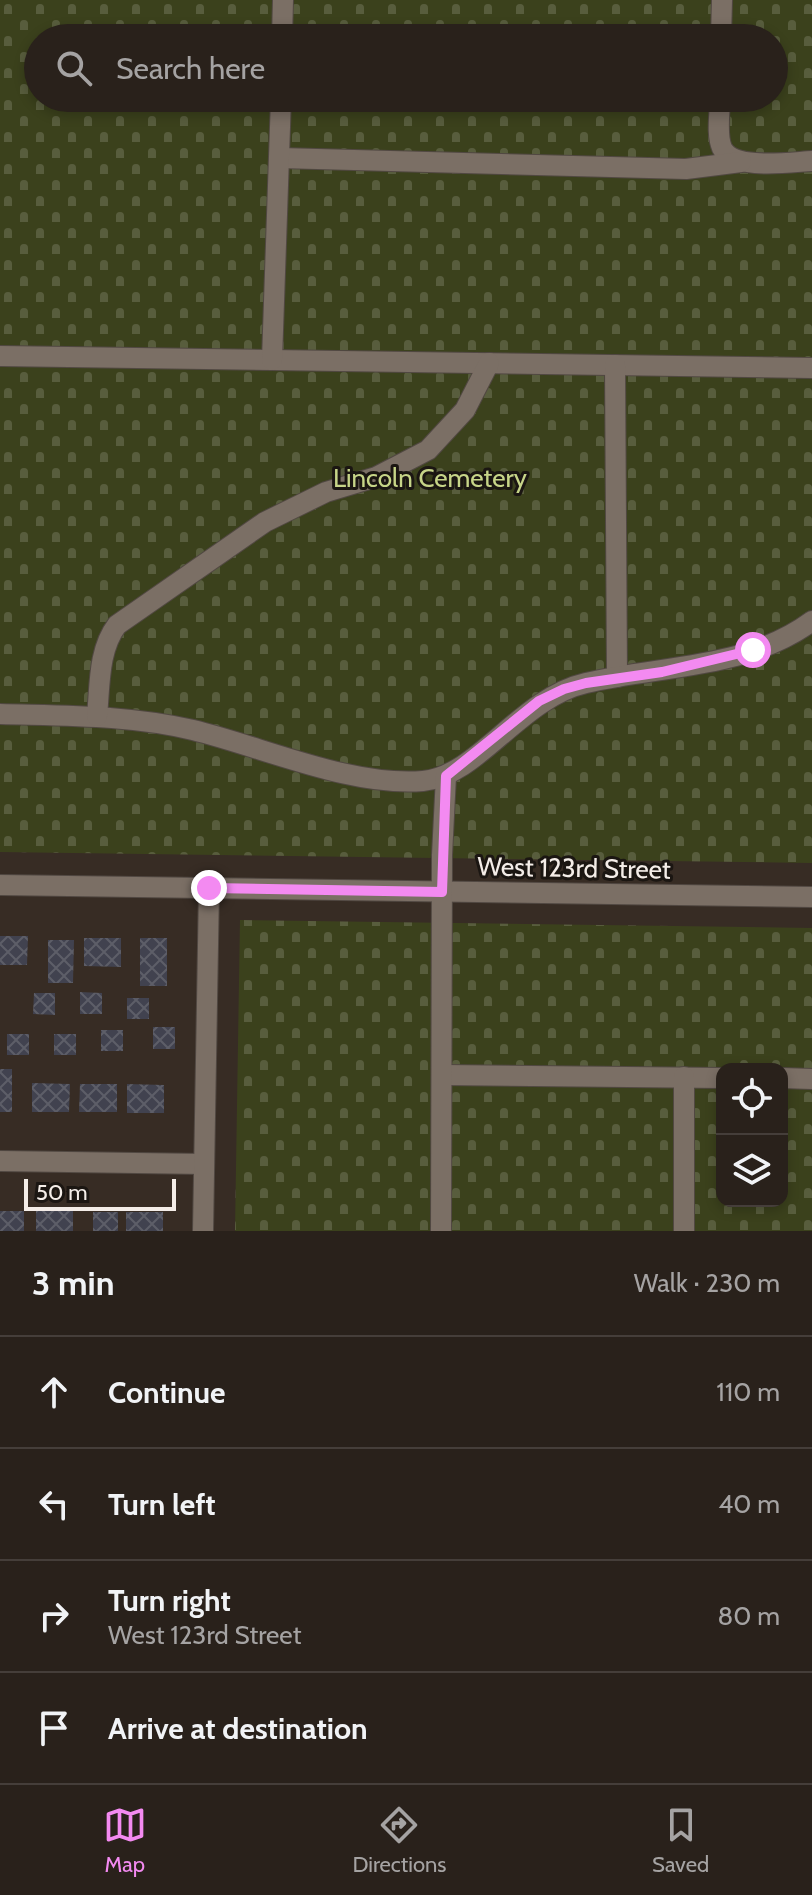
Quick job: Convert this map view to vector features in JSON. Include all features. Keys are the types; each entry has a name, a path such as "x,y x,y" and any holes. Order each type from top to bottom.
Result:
{"street":[{"path":"282,24 283,0"},
{"path":"721,24 722,0"},
{"path":"272,360 281,112"},
{"path":"721,112 722,148 741,162"},
{"path":"280,158 686,169 741,162 812,161"},
{"path":"0,356 812,368"},
{"path":"97,716 103,655 108,637 117,625 265,522 326,492 376,477 428,450 465,410 489,363"},
{"path":"615,365 617,677"},
{"path":"0,714 97,716 191,730 388,780 424,781 446,776 539,701 586,683 711,662 802,634 812,621"},
{"path":"441,1231 442,892 446,776"},
{"name":"West 123rd Street","path":"0,885 812,897"},
{"path":"203,1231 209,888"},
{"path":"443,1075 716,1078"},
{"path":"684,1077 684,1231"},
{"path":"788,1078 812,1079"},
{"path":"0,1161 204,1164"}],"green space":[{"name":"Lincoln Cemetery","path":"0,0 812,0 812,863 0,852"},
{"path":"240,920 812,928 812,1231 235,1231"}],"building":[{"path":"0,936 28,936 27,965 0,965"},
{"path":"84,938 121,938 121,967 84,966"},
{"path":"140,938 167,938 167,986 140,986"},
{"path":"48,940 74,940 73,983 48,983"},
{"path":"80,992 102,993 102,1014 80,1014"},
{"path":"34,993 55,993 55,1015 33,1014"},
{"path":"127,998 149,998 149,1019 127,1019"},
{"path":"153,1027 175,1027 175,1049 153,1049"},
{"path":"101,1030 123,1030 123,1051 101,1051"},
{"path":"7,1034 29,1034 29,1055 7,1055"},
{"path":"54,1034 76,1034 76,1055 54,1055"},
{"path":"0,1069 12,1069 12,1112 0,1112"},
{"path":"32,1083 70,1084 69,1112 32,1112"},
{"path":"80,1084 117,1084 117,1112 79,1112"},
{"path":"127,1084 164,1085 164,1113 127,1113"},
{"path":"0,1211 24,1211 24,1231 0,1231"},
{"path":"36,1211 73,1211 73,1231 36,1231"},
{"path":"93,1212 118,1212 118,1231 93,1231"},
{"path":"126,1212 163,1212 163,1231 126,1231"}],"route":[{"path":"209,888 442,892 446,776 466,763 518,717 539,701 564,689 711,662 753,650"}]}
